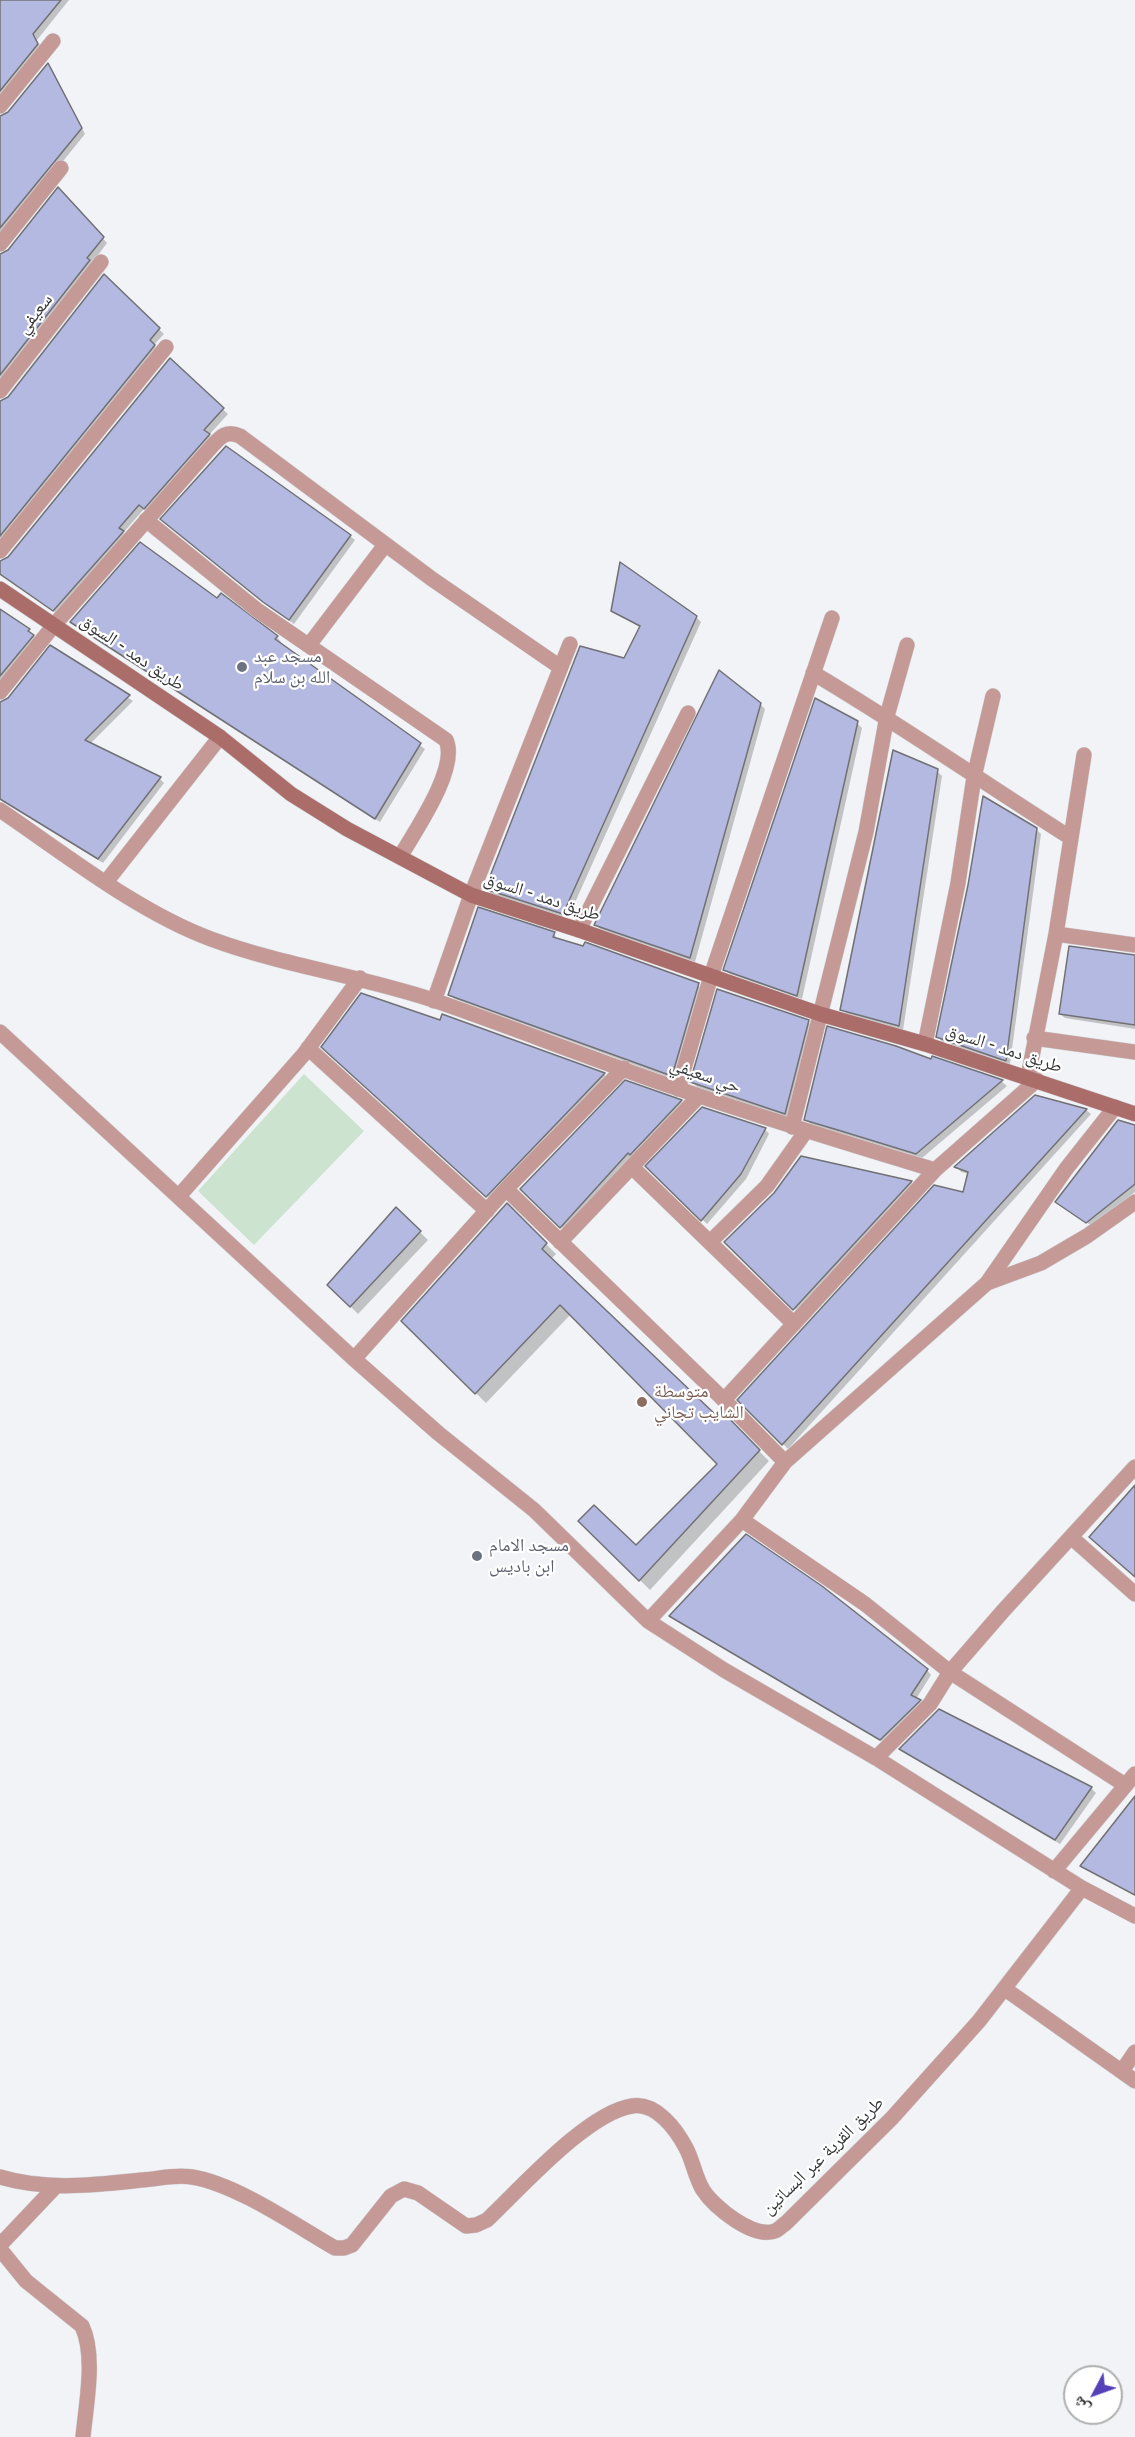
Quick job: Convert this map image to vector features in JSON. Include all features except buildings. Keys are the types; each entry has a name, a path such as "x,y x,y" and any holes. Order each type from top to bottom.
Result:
{"main road":[{"name":"طريق دمد - السوق","path":"0,589 220,737 291,794 347,829 471,895 579,930 819,1014 925,1044 1135,1114"}],"street":[{"path":"0,106 53,41"},
{"path":"0,244 61,168"},
{"name":"سعيفي","path":"0,391 101,262"},
{"path":"0,551 166,348"},
{"path":"0,692 55,624 219,438 233,433 385,545 560,668"},
{"path":"146,520 257,609 438,733 449,746 449,756 443,778 400,857"},
{"path":"309,645 385,545"},
{"path":"678,1089 711,976 832,618"},
{"path":"434,1001 471,895 570,644"},
{"path":"710,1242 767,1186 799,1129 819,1014 866,832 887,716 907,645"},
{"path":"813,673 887,716 974,777 1071,838"},
{"path":"925,1044 958,883 974,777 993,696"},
{"path":"579,930 688,713"},
{"path":"106,882 220,737"},
{"path":"724,1400 935,1170 1032,1079 1034,1038 1056,934 1084,756"},
{"name":"حي سعيفي","path":"0,810 106,882 159,914 209,938 274,960 360,978 434,1001 678,1089 935,1170"},
{"path":"1056,934 1135,945"},
{"path":"179,1196 308,1048 360,978"},
{"path":"0,1032 354,1359 438,1433 534,1510 648,1621 724,1670 876,1758 1082,1888 1135,1916"},
{"path":"1034,1038 1135,1052"},
{"path":"308,1048 487,1210"},
{"path":"354,1359 506,1189 624,1068"},
{"path":"560,1242 633,1168 699,1095"},
{"path":"648,1621 742,1520 785,1462 987,1283 1066,1169 1115,1107"},
{"path":"633,1168 794,1324"},
{"path":"506,1189 785,1462"},
{"path":"987,1283 1041,1263 1087,1236 1135,1202"},
{"path":"876,1758 930,1704 950,1672 1135,1467"},
{"path":"742,1520 865,1604 950,1672 1130,1780 1054,1871"},
{"path":"1071,1537 1135,1594"},
{"name":"طريق القرية عبر البساتين","path":"0,2177 16,2182 56,2186 91,2185 170,2175 191,2177 219,2184 336,2248 344,2248 352,2245 390,2196 404,2189 418,2193 466,2226 487,2220 574,2137 599,2117 634,2105 647,2107 659,2113 672,2126 686,2147 703,2190 721,2209 742,2224 759,2232 775,2231 786,2223 892,2118 1005,1989 1082,1888"},
{"path":"1005,1989 1135,2082"},
{"path":"1122,2071 1135,2052"},
{"path":"56,2186 1,2244 0,2249 26,2281 82,2326 89,2358 83,2437"}],"green space":[{"path":"304,1074 364,1131 254,1245 198,1191"}],"place":[{"name":"مسجد عبد الله بن سلام","path":"242,667"},
{"name":"متوسطة الشايب تجاني","path":"642,1402"},
{"name":"مسجد الامام ابن باديس","path":"477,1556"}]}
